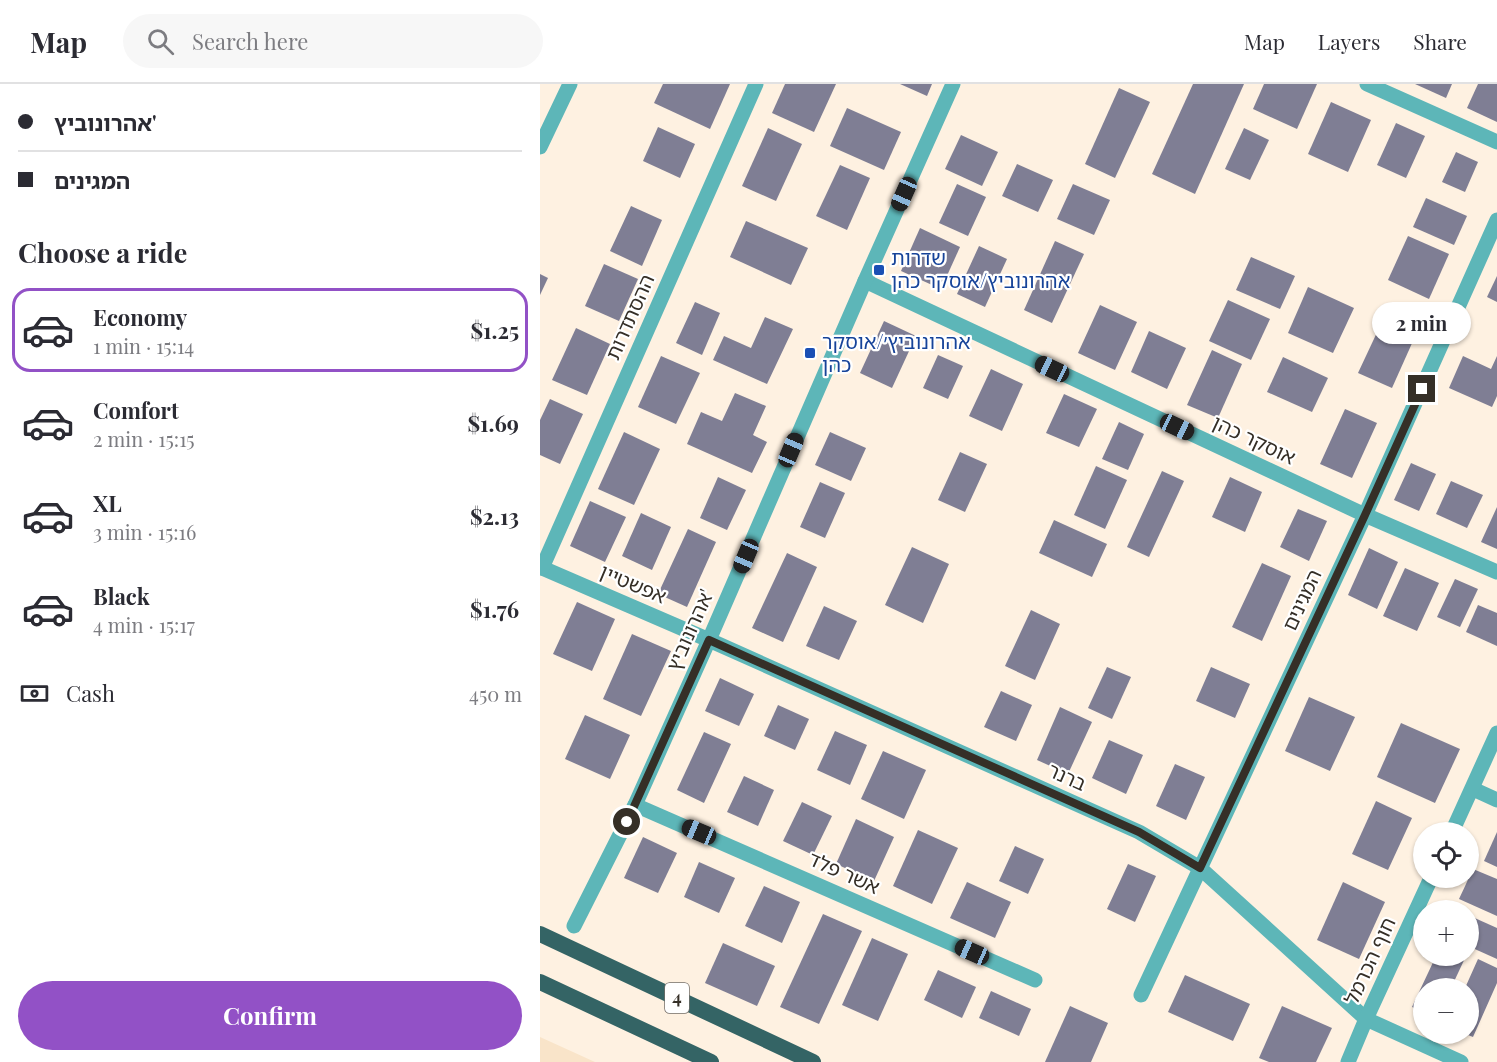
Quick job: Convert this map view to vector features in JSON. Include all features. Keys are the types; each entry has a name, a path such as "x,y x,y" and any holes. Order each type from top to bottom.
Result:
{"highway":[{"name":"4","path":"540,934 813,1062"},
{"name":"4","path":"540,982 711,1062"}],"street":[{"path":"540,147 570,84"},
{"name":"ההסתדרות","path":"541,568 756,84"},
{"name":"אהרונוביץ'","path":"574,926 635,805 953,84"},
{"path":"1367,84 1497,142"},
{"name":"המגינים","path":"1141,995 1365,515 1497,220"},
{"name":"אוסקר כהן","path":"865,281 1365,515 1497,573"},
{"name":"אפשטיין","path":"541,568 709,640"},
{"name":"ברנר","path":"709,640 1139,832 1200,868 1366,1019 1461,1062"},
{"path":"1457,822 1497,734"},
{"path":"1473,789 1497,800"},
{"name":"אשר פלד","path":"635,805 1035,980"},
{"name":"חוף הכרמל","path":"1348,1062 1426,888"}],"shaded area":[{"path":"540,1037 595,1062 540,1062"}],"building":[{"path":"663,84 730,84 710,129 654,103"},
{"path":"785,84 836,84 814,132 772,113"},
{"path":"900,84 932,84 927,96"},
{"path":"1193,84 1244,84 1195,194 1152,174"},
{"path":"1264,84 1317,84 1297,129 1253,109"},
{"path":"1415,84 1452,84 1446,98"},
{"path":"1478,84 1497,84 1497,122 1467,108"},
{"path":"1119,88 1150,102 1115,178 1085,164"},
{"path":"1331,102 1371,120 1348,172 1308,154"},
{"path":"847,108 901,132 884,170 830,146"},
{"path":"1396,123 1425,136 1406,178 1377,165"},
{"path":"658,127 695,144 680,178 643,161"},
{"path":"768,128 802,144 776,201 742,186"},
{"path":"1244,128 1269,140 1250,180 1225,169"},
{"path":"961,135 998,152 982,186 945,169"},
{"path":"1456,152 1478,162 1465,192 1442,182"},
{"path":"1017,164 1053,180 1038,212 1002,196"},
{"path":"840,165 870,178 847,230 816,216"},
{"path":"957,184 986,197 968,236 939,223"},
{"path":"1073,184 1110,200 1094,235 1057,219"},
{"path":"1426,198 1467,216 1454,245 1413,227"},
{"path":"631,206 662,220 642,266 610,251"},
{"path":"746,221 808,248 791,285 730,257"},
{"path":"920,228 960,247 941,289 901,271"},
{"path":"1408,236 1449,254 1429,299 1388,280"},
{"path":"1055,241 1084,254 1052,323 1024,310"},
{"path":"979,246 1007,259 985,307 957,294"},
{"path":"1251,257 1295,276 1280,309 1236,290"},
{"path":"604,264 638,279 619,321 585,306"},
{"path":"540,274 548,278 540,295"},
{"path":"1497,276 1497,302 1487,297"},
{"path":"1308,287 1354,308 1333,353 1288,333"},
{"path":"1228,300 1270,319 1251,360 1209,341"},
{"path":"695,302 720,313 702,355 676,343"},
{"path":"1100,305 1137,322 1115,370 1078,353"},
{"path":"765,317 793,329 767,384 713,360 724,336 751,348"},
{"path":"884,321 916,336 892,388 860,373"},
{"path":"1380,326 1413,341 1392,388 1358,373"},
{"path":"576,328 610,344 587,395 552,380"},
{"path":"1149,331 1186,348 1167,389 1131,372"},
{"path":"1212,350 1242,364 1218,418 1187,405"},
{"path":"938,355 963,366 948,399 923,388"},
{"path":"661,356 700,373 676,424 638,407"},
{"path":"1463,356 1491,369 1497,356 1497,396 1492,407 1449,388"},
{"path":"1283,357 1328,378 1312,412 1267,392"},
{"path":"991,369 1023,384 1002,431 969,416"},
{"path":"735,393 766,406 753,435 767,442 752,473 687,444 701,412 722,421"},
{"path":"1064,394 1097,409 1079,447 1046,433"},
{"path":"550,399 583,414 560,464 540,455 540,420"},
{"path":"1345,409 1377,423 1352,478 1320,464"},
{"path":"1119,422 1144,434 1128,470 1102,459"},
{"path":"624,432 660,449 634,505 598,489"},
{"path":"830,432 866,448 851,481 815,465"},
{"path":"960,452 987,464 965,512 938,500"},
{"path":"1411,463 1436,474 1419,511 1394,500"},
{"path":"1096,466 1127,480 1105,529 1074,515"},
{"path":"1162,471 1184,481 1149,557 1127,547"},
{"path":"718,477 746,490 727,530 700,518"},
{"path":"1230,477 1262,492 1245,532 1212,517"},
{"path":"1451,481 1483,495 1467,528 1436,514"},
{"path":"820,482 845,493 825,538 800,527"},
{"path":"590,501 626,517 605,562 570,546"},
{"path":"1497,507 1497,549 1481,542"},
{"path":"1298,509 1327,521 1309,561 1280,547"},
{"path":"641,513 671,527 652,570 622,556"},
{"path":"1054,520 1107,544 1092,577 1039,553"},
{"path":"688,529 716,542 687,607 658,594"},
{"path":"912,547 949,564 923,623 885,605"},
{"path":"1369,548 1398,562 1377,609 1348,595"},
{"path":"787,553 817,567 783,642 752,628"},
{"path":"1262,563 1291,576 1262,641 1232,627"},
{"path":"1405,568 1439,583 1417,631 1383,616"},
{"path":"1455,579 1478,589 1460,627 1437,617"},
{"path":"577,602 615,619 592,671 553,654"},
{"path":"1478,605 1497,613 1497,646 1466,632"},
{"path":"824,606 857,621 839,660 806,646"},
{"path":"1031,610 1060,624 1035,680 1005,666"},
{"path":"632,634 671,651 641,716 603,699"},
{"path":"1107,667 1131,677 1112,719 1088,708"},
{"path":"1211,667 1250,684 1235,718 1196,701"},
{"path":"720,678 754,694 739,726 705,711"},
{"path":"1001,691 1032,705 1016,741 984,727"},
{"path":"1309,697 1355,717 1330,771 1285,751"},
{"path":"778,705 809,719 795,750 764,736"},
{"path":"1060,707 1092,722 1068,774 1037,760"},
{"path":"585,715 630,735 610,779 565,759"},
{"path":"1401,723 1460,749 1435,803 1377,777"},
{"path":"835,731 867,745 850,785 817,770"},
{"path":"704,732 731,744 704,803 677,790"},
{"path":"1109,740 1143,755 1126,794 1092,778"},
{"path":"883,751 926,770 904,819 861,799"},
{"path":"1175,764 1205,777 1186,820 1156,806"},
{"path":"744,776 774,790 758,826 727,812"},
{"path":"1376,801 1412,818 1388,870 1352,854"},
{"path":"802,802 832,816 813,855 783,841"},
{"path":"856,819 894,837 874,881 836,864"},
{"path":"918,830 958,848 932,904 893,886"},
{"path":"1497,832 1497,867 1484,861"},
{"path":"643,837 677,853 658,893 624,878"},
{"path":"1015,846 1044,859 1028,894 999,881"},
{"path":"699,862 735,878 719,913 684,897"},
{"path":"1128,864 1156,876 1135,922 1107,909"},
{"path":"1479,872 1497,879 1497,916 1479,908 1479,900 1459,899 1464,888 1479,888"},
{"path":"967,882 1011,902 995,938 950,918"},
{"path":"1343,882 1385,902 1359,959 1317,940"},
{"path":"764,886 800,902 782,943 745,926"},
{"path":"823,914 862,931 819,1024 780,1007"},
{"path":"1479,920 1497,928 1497,959 1479,951"},
{"path":"872,938 908,954 878,1021 842,1005"},
{"path":"723,943 775,966 757,1006 705,983"},
{"path":"1479,959 1497,968 1497,983 1479,1024 1479,978 1469,978 1475,966 1479,966"},
{"path":"1431,966 1461,966 1456,978 1426,978"},
{"path":"938,970 976,987 962,1018 924,1000"},
{"path":"1185,975 1250,1004 1233,1041 1168,1012"},
{"path":"991,991 1031,1009 1019,1036 979,1018"},
{"path":"1070,1006 1108,1023 1091,1062 1045,1062"},
{"path":"1282,1006 1332,1028 1316,1062 1269,1062 1259,1058"}],"place":[{"name":"שדרות אהרונוביץ/אוסקר כהן","path":"879,270"},
{"name":"אהרונוביץ׳/אוסקר כהן","path":"810,353"}],"route":[{"path":"627,822 709,640 1139,832 1200,868 1422,389"}]}
